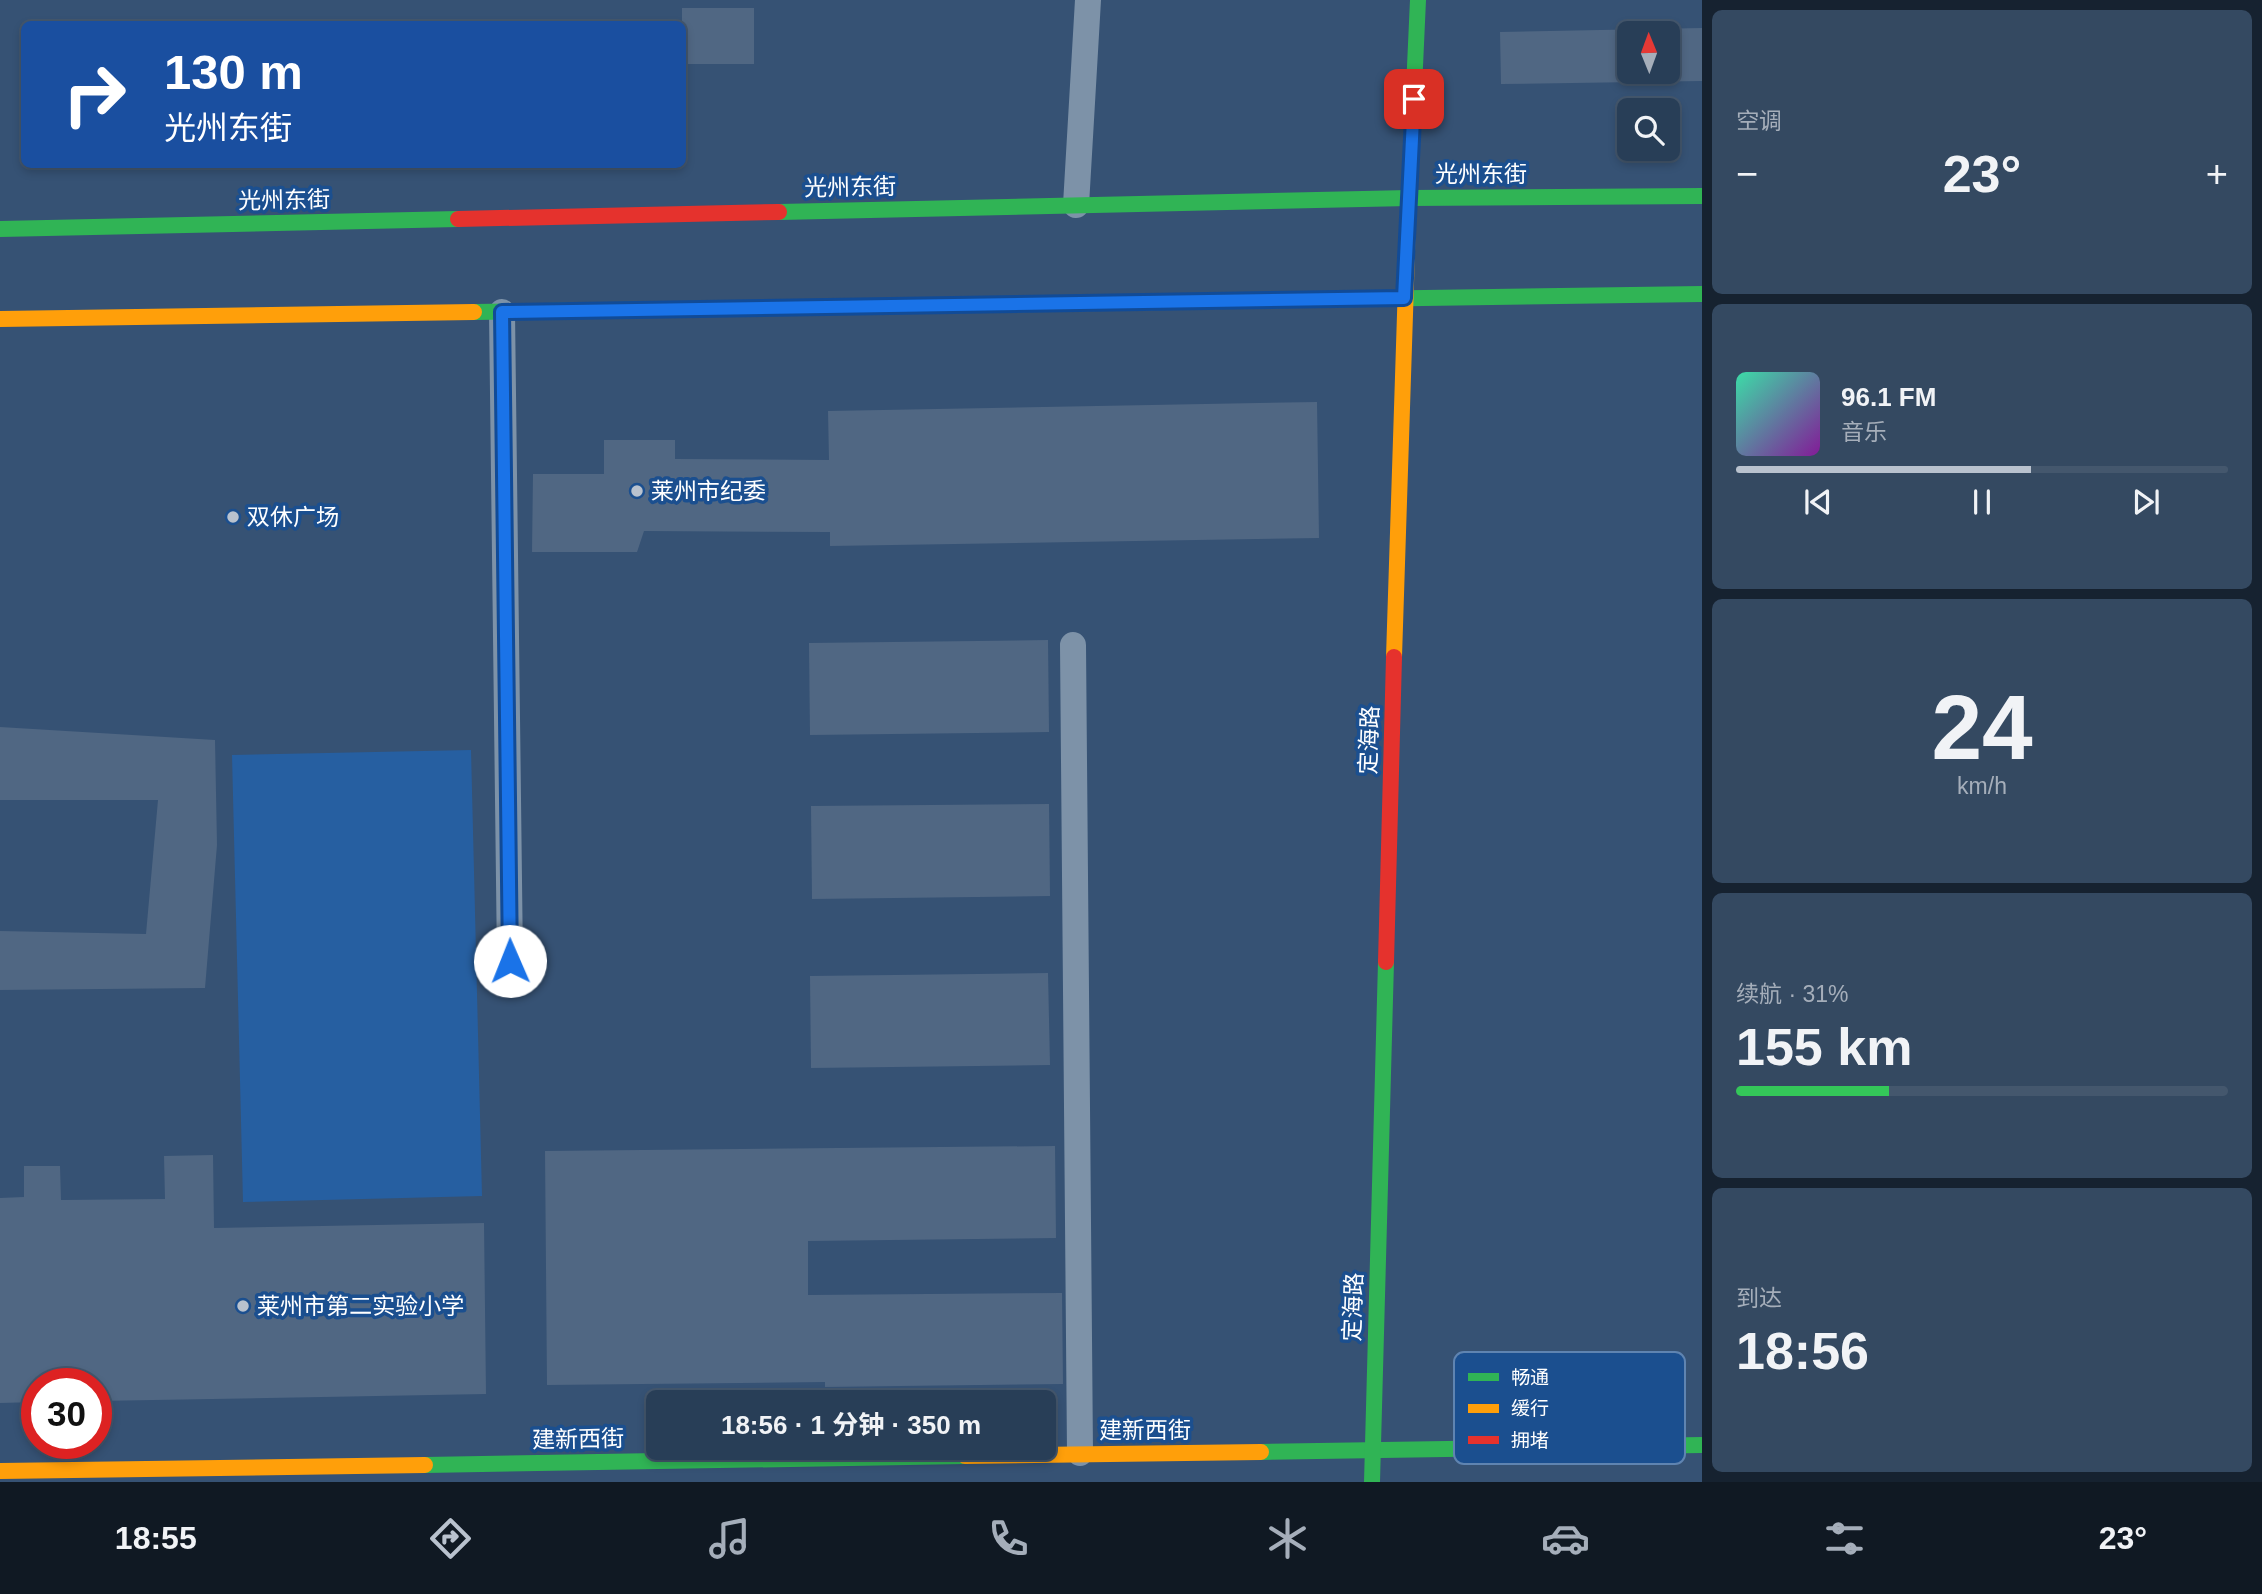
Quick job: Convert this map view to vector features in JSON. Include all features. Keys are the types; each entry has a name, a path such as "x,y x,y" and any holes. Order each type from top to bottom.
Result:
{"main road":[{"name":"定海路","path":"1372,1482 1404,298 1418,0"},
{"name":"光州东街","path":"0,229 1409,198 1702,196"},
{"path":"0,319 1702,294"},
{"name":"建新西街","path":"0,1471 525,1472 896,1469 1080,1453 1454,1450"}],"street":[{"path":"1076,205 1088,0"},
{"path":"502,312 510,961"},
{"path":"1073,645 1080,1453"}],"shaded area":[{"path":"471,750 482,1196 243,1202 232,755"}],"building":[{"path":"682,8 754,8 754,64 686,64 686,21 682,21"},
{"path":"1680,28 1702,28 1702,81 1680,81"},
{"path":"1617,30 1617,82 1501,84 1500,32"},
{"path":"1317,402 1319,538 830,546 830,532 644,531 637,552 532,552 533,474 604,474 604,440 675,440 675,459 829,460 828,411"},
{"path":"1048,640 1049,732 810,735 809,643"},
{"path":"0,727 215,740 217,845 205,988 0,990 0,931 146,934 158,800 0,800"},
{"path":"1049,804 1050,896 812,899 811,806"},
{"path":"1048,973 1050,1065 811,1068 810,976"},
{"path":"1055,1146 1056,1238 808,1241 808,1295 1062,1293 1063,1384 825,1387 825,1382 547,1385 545,1151"},
{"name":"莱州市第二实验小学","path":"213,1155 214,1228 484,1223 486,1394 112,1401 112,1368 21,1368 21,1402 0,1403 0,1198 24,1197 24,1166 60,1166 61,1200 165,1199 164,1156"}],"traffic: fast":[{"path":"1408,221 1418,0"},
{"path":"779,212 1409,198 1702,196"},
{"path":"0,229 458,219"},
{"path":"1223,301 1702,294"},
{"path":"474,312 897,306"},
{"path":"1372,1482 1386,962"},
{"path":"1685,1445 1702,1445"},
{"path":"1261,1452 1454,1449"},
{"path":"425,1465 725,1460"}],"traffic: slow":[{"path":"1394,657 1408,221"},
{"path":"897,306 1223,301"},
{"path":"0,319 474,312"},
{"path":"1056,1455 1261,1452"},
{"path":"0,1471 425,1465"}],"traffic: jam":[{"path":"458,219 779,212"},
{"path":"1386,962 1394,657"}],"place":[{"name":"莱州市纪委","path":"637,491"},
{"name":"双休广场","path":"233,517"},
{"name":"莱州市第二实验小学","path":"243,1306"}],"route":[{"path":"510,961 502,312 1404,298 1414,99"}]}
